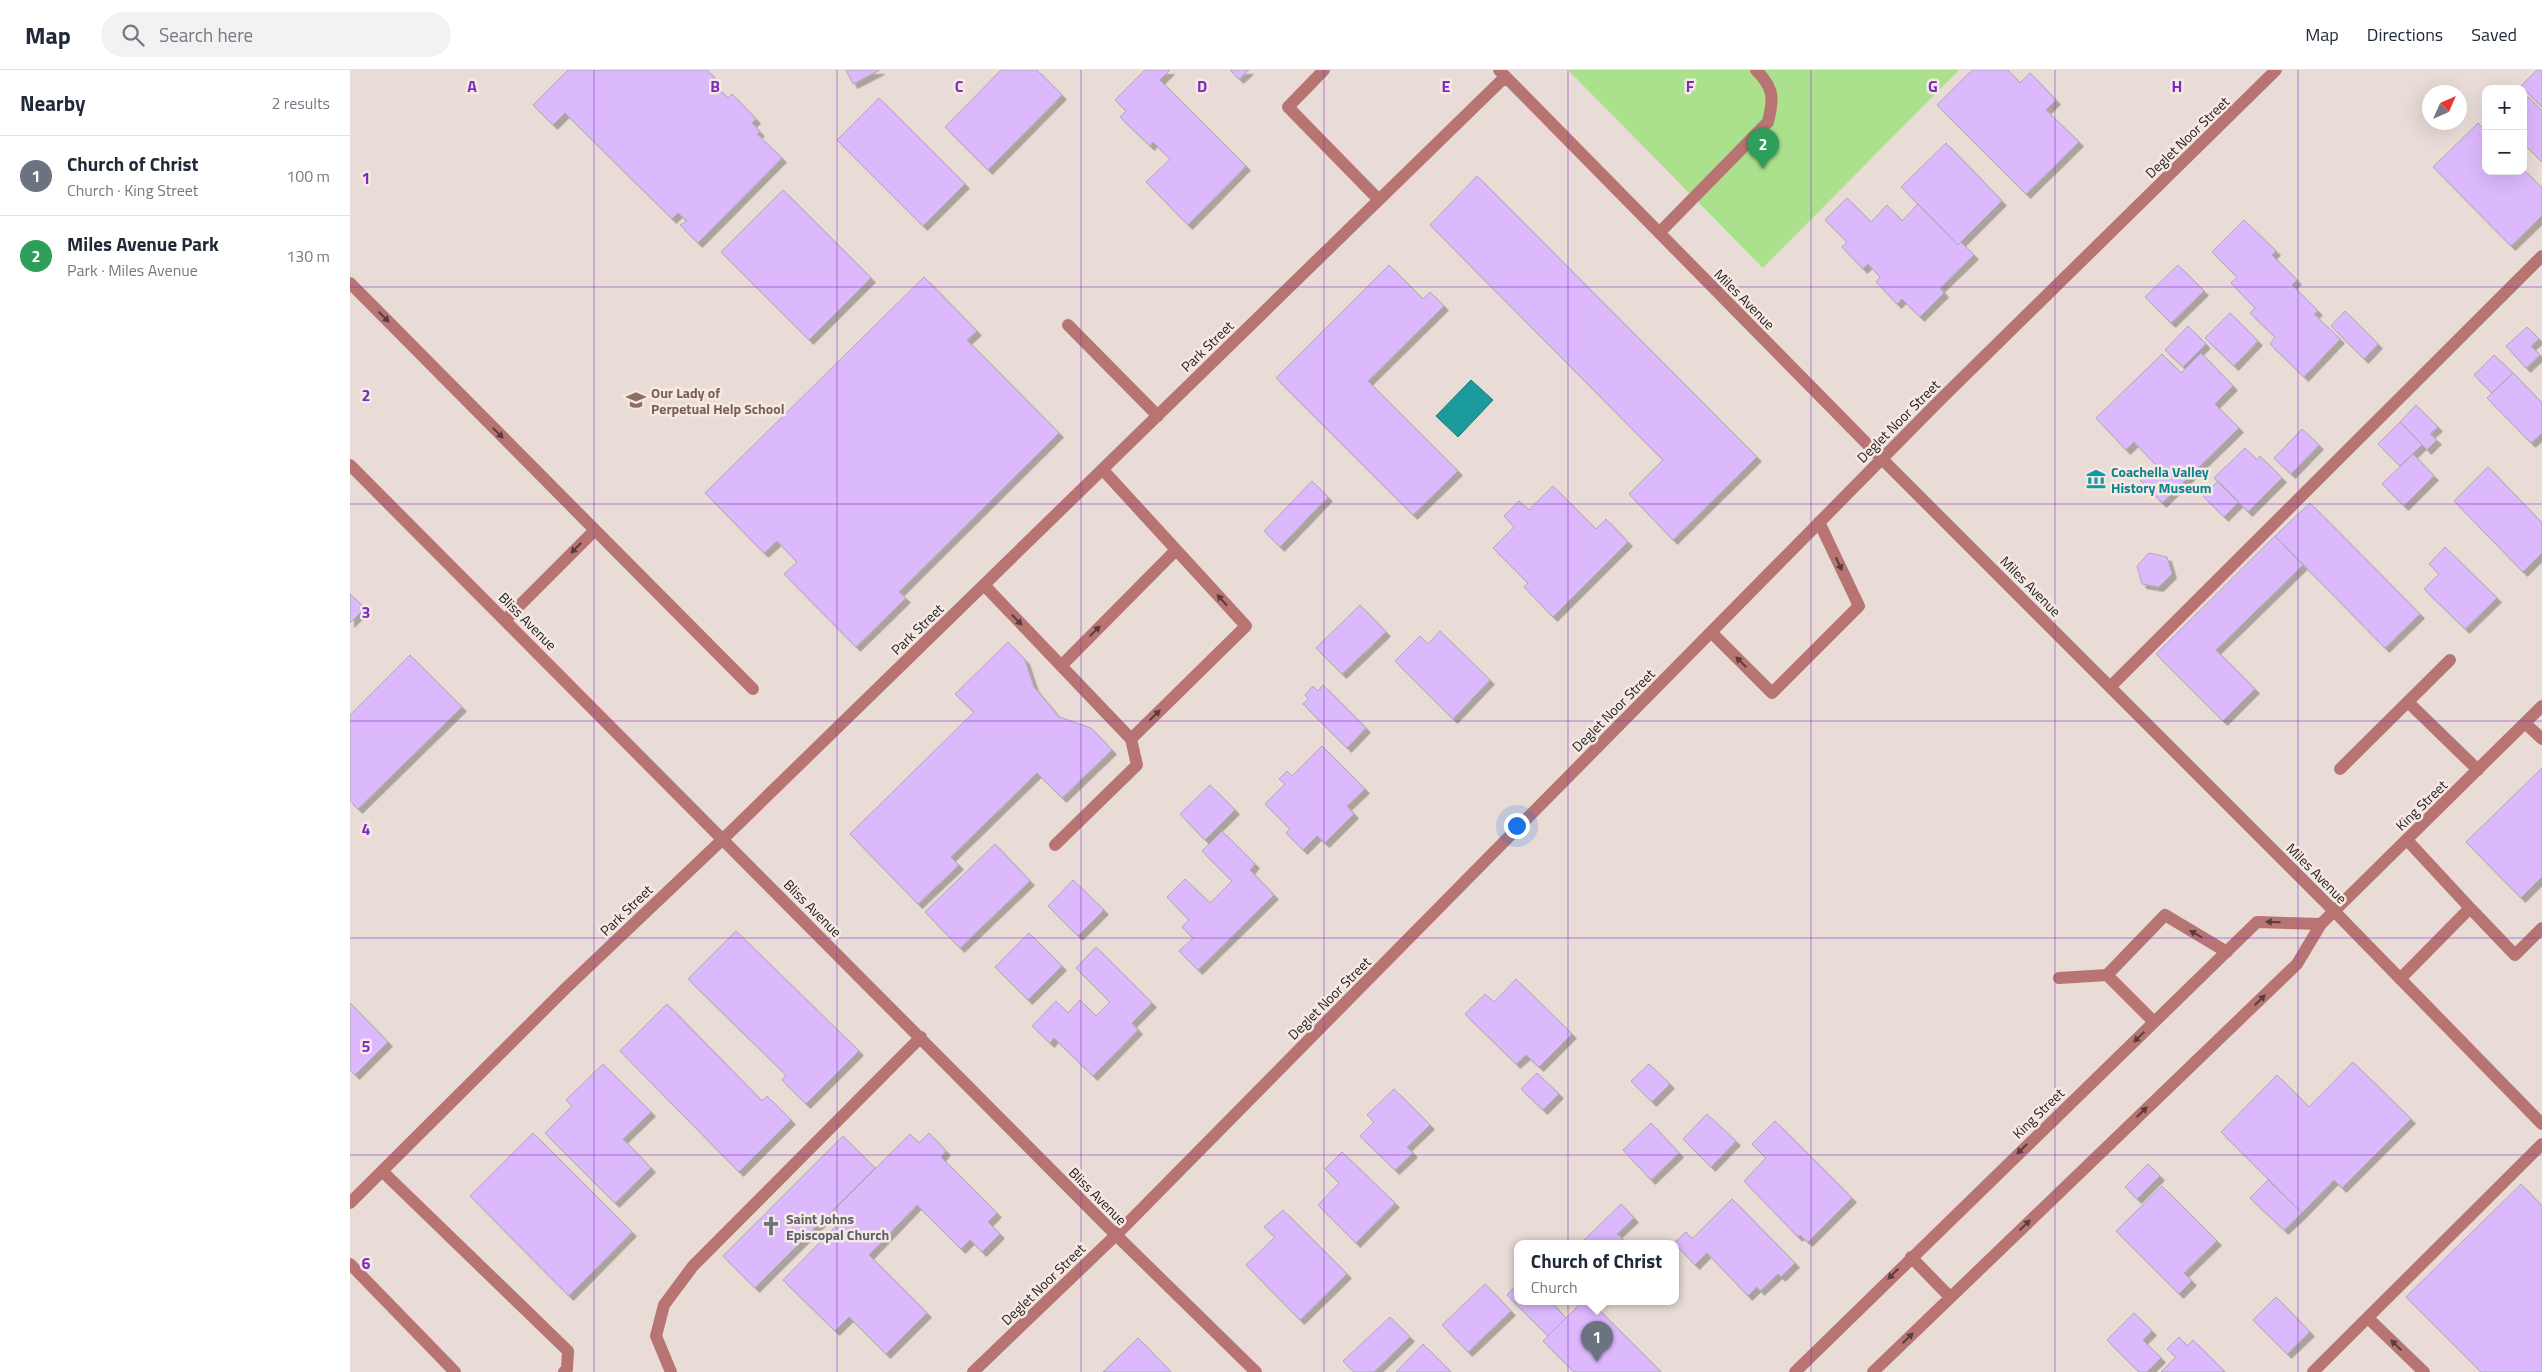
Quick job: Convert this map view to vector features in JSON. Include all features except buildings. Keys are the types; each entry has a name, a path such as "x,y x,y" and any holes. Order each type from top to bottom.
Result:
{"street":[{"path":"1324,70 1288,107 1379,200"},
{"path":"1659,233 1768,122 1773,98 1765,80 1756,70"},
{"name":"Deglet Noor Street","path":"973,1372 1116,1235 1819,522 2276,70"},
{"name":"Park Street","path":"350,1203 566,988 723,838 1379,200 1502,73"},
{"name":"Miles Avenue","path":"1502,73 1882,459 2111,686 2542,1124"},
{"path":"2111,686 2542,256"},
{"path":"350,283 753,690"},
{"path":"1068,326 1158,416"},
{"name":"Bliss Avenue","path":"350,465 1116,1235 1256,1372"},
{"path":"1102,470 1246,626 1131,739"},
{"path":"1711,632 1772,693 1859,606 1819,522"},
{"path":"505,620 594,530"},
{"path":"1061,666 1176,550"},
{"path":"984,585 1131,739 1137,765 1055,845"},
{"path":"2340,769 2450,660"},
{"path":"2408,702 2478,770"},
{"name":"King Street","path":"1873,1372 2297,964 2321,924 2542,706"},
{"path":"2525,723 2542,740"},
{"path":"2407,840 2515,955 2542,928"},
{"path":"2400,979 2470,908"},
{"path":"2059,978 2107,975 2165,916 2227,952"},
{"name":"King Street","path":"1794,1372 2257,922 2321,924"},
{"path":"2107,975 2154,1022"},
{"path":"670,1372 656,1336 664,1305 694,1266 921,1037"},
{"path":"2313,1372 2542,1144"},
{"path":"382,1171 568,1351 567,1369 564,1372"},
{"path":"1911,1257 1950,1297"},
{"path":"350,1264 455,1372"},
{"path":"2368,1318 2424,1372"}],"green space":[{"path":"1568,70 1959,70 1763,268"}],"water":[{"path":"1471,380 1493,400 1458,437 1436,416"}],"place":[{"name":"Miles Avenue Park","path":"1763,169"},
{"name":"Our Lady of Perpetual Help School","path":"636,400"},
{"name":"Coachella Valley History Museum","path":"2096,479"},
{"name":"Saint Johns Episcopal Church","path":"771,1226"},
{"name":"Church of Christ","path":"1597,1362"}]}
